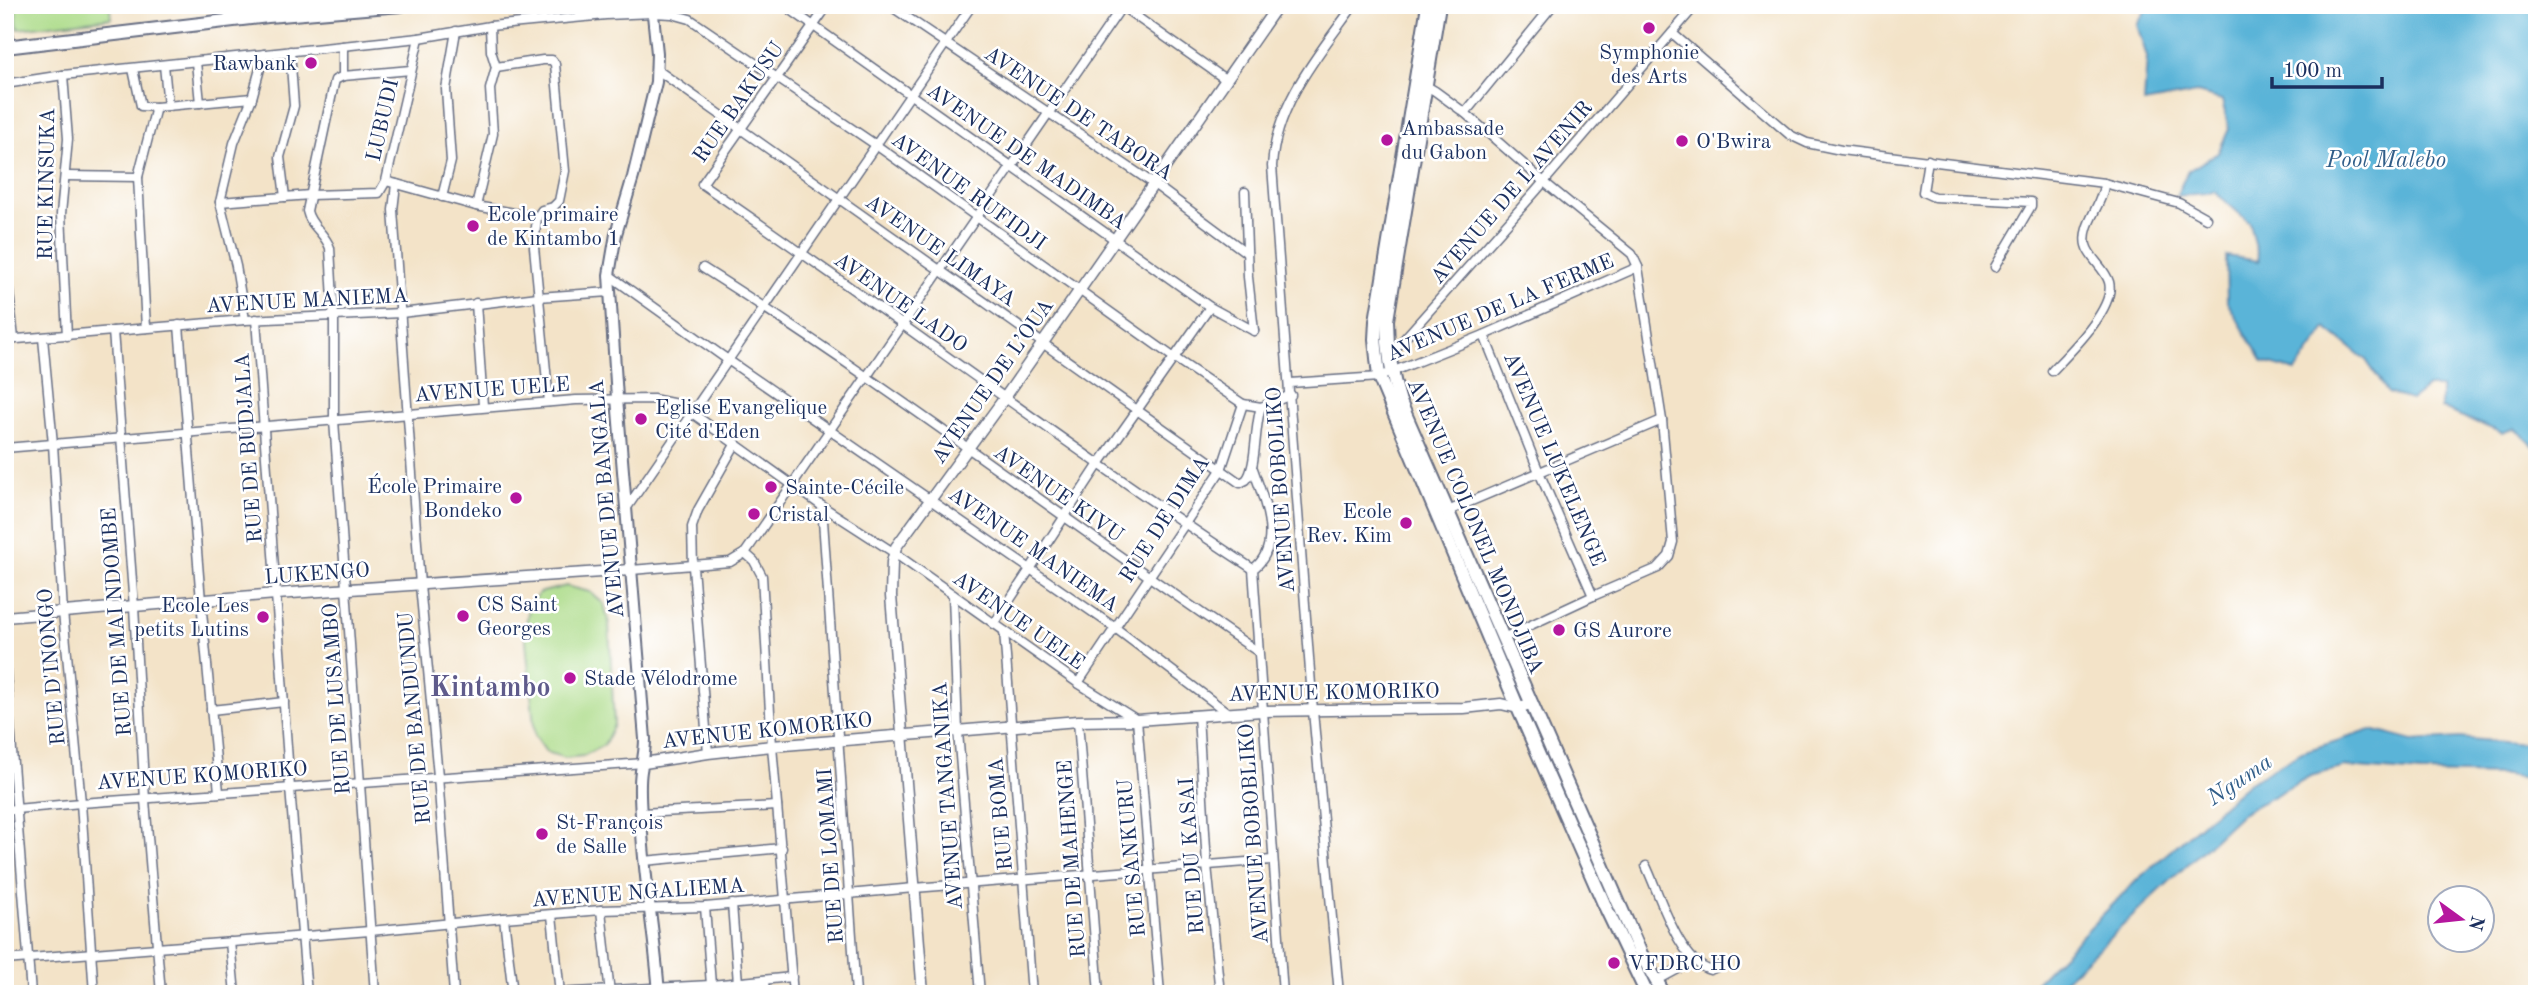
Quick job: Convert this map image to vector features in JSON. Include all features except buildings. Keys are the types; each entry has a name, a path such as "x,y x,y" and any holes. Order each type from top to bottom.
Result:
{"main road":[{"path":"9,47 283,10 401,5"},
{"name":"AVENUE COLONEL MONDJIBA","path":"1428,5 1421,84 1387,320 1387,357 1382,372 1400,402 1641,954 1664,994"},
{"name":"AVENUE COLONEL MONDJIBA","path":"1439,5 1421,84 1376,320 1382,372 1518,708 1647,994"},
{"name":"AVENUE DE BANGALA","path":"653,9 656,69 654,89 616,234 609,275 645,739 641,770 644,861 652,910 659,991"}],"street":[{"name":"AVENUE DE MADIMBA","path":"784,5 811,27 1210,307 1254,331 1247,253"},
{"name":"RUE BAKUSU","path":"702,184 828,5"},
{"name":"AVENUE DE TABORA","path":"889,5 1154,184 1247,253"},
{"path":"626,509 972,5"},
{"name":"AVENUE DE L’OUA","path":"893,552 1006,397 1278,5"},
{"name":"AVENUE BOBOLIKO","path":"1339,994 1313,711 1272,166 1274,145 1287,105 1354,5"},
{"path":"1465,113 1553,5"},
{"name":"AVENUE DE L'AVENIR","path":"1387,357 1544,182 1696,5"},
{"path":"631,570 730,562 745,553 1121,6 1225,79"},
{"name":"AVENUE RUFIDJI","path":"5,84 63,75 419,38 490,26 653,9 690,19 876,145 1172,358 1243,404 1261,407"},
{"path":"5,15 9,47"},
{"path":"475,206 492,134 490,89 496,67 491,51 490,26"},
{"path":"442,197 451,161 446,89 456,31"},
{"path":"1672,33 1790,135 1807,144 2104,183 2179,202 2206,218"},
{"name":"LUBUDI","path":"419,38 391,182 475,206 537,217"},
{"path":"343,46 343,76"},
{"path":"285,197 280,157 294,106 290,51"},
{"path":"245,320 236,266 220,202 234,144 252,98 264,54"},
{"path":"496,67 546,60 552,60 555,64 564,180 559,201 553,207 542,210 537,217 534,247 549,402"},
{"path":"196,62 200,103"},
{"path":"164,65 168,106"},
{"path":"133,69 138,104 141,106 252,98"},
{"name":"AVENUE LIMAYA","path":"656,69 1221,470 1240,482 1250,477 1253,470"},
{"path":"310,195 335,80 343,76 411,71"},
{"name":"RUE KINSUKA","path":"63,75 68,139 61,214 66,336"},
{"path":"1421,84 1465,113 1632,254 1638,267 1662,420 1673,542 1669,556 1658,568 1503,638"},
{"path":"146,328 138,177 156,107"},
{"path":"1928,160 1923,192 1934,197 2031,202 1995,267"},
{"path":"66,176 138,177"},
{"path":"220,202 379,193 391,182"},
{"name":"RUE DE BANDUNDU","path":"391,182 420,584 454,994"},
{"path":"2052,371 2095,323 2110,296 2109,282 2086,246 2086,230 2104,192 2104,183"},
{"name":"AVENUE LADO","path":"702,184 802,252 901,326 1253,569"},
{"path":"1245,192 1247,253"},
{"name":"RUE DE LUSAMBO","path":"310,195 308,216 330,248 334,317 334,420 376,994"},
{"path":"5,254 10,339"},
{"name":"AVENUE DE LA FERME","path":"1290,383 1382,372 1485,335 1638,267"},
{"name":"AVENUE KIVU","path":"703,268 867,376 1147,577 1257,650"},
{"name":"AVENUE MANIEMA","path":"609,275 1114,627 1228,713"},
{"name":"AVENUE MANIEMA","path":"10,339 256,319 401,313 476,303 610,292"},
{"path":"476,303 483,406"},
{"path":"994,624 1099,464 1210,307"},
{"name":"RUE DE BUDJALA","path":"256,319 307,994"},
{"path":"179,325 219,793"},
{"name":"RUE DE MAI NDOMBE","path":"113,331 160,994"},
{"name":"AVENUE LUKELENGE","path":"1485,335 1539,472 1593,596"},
{"name":"RUE D'INONGO","path":"43,338 94,994"},
{"path":"1253,569 1261,563 1269,548 1267,510 1253,470 1254,436 1261,407 1291,395"},
{"name":"AVENUE UELE","path":"5,448 483,406 617,398 662,400 677,404 692,413 1078,683 1137,720"},
{"name":"RUE DE DIMA","path":"1078,683 1221,470 1243,404"},
{"path":"1448,511 1662,420"},
{"path":"708,753 691,534 694,519 736,443"},
{"name":"RUE DE LOMAMI","path":"822,506 856,994"},
{"path":"893,552 891,596 923,994"},
{"path":"745,553 754,561 762,576 772,746 793,994"},
{"name":"AVENUE BOBOBLIKO","path":"1253,569 1283,994"},
{"name":"LUKENGO","path":"5,617 276,594 631,570"},
{"name":"AVENUE TANGANIKA","path":"953,595 958,732 980,994"},
{"name":"RUE BOMA","path":"1004,631 1032,994"},
{"path":"5,661 31,994"},
{"path":"211,710 284,702"},
{"name":"AVENUE KOMORIKO","path":"5,810 438,776 644,763 772,746 1078,721 1137,720 1262,711 1464,708 1501,704 1518,708 1532,703"},
{"name":"RUE DU KASAI","path":"1198,715 1207,865 1220,994"},
{"name":"RUE SANKURU","path":"1137,720 1160,994"},
{"name":"RUE DE MAHENGE","path":"1078,721 1099,994"},
{"path":"641,813 777,806"},
{"path":"644,861 782,848"},
{"name":"AVENUE NGALIEMA","path":"5,960 448,925 601,910 652,910 1272,860"},
{"path":"1646,866 1683,948 1693,961 1710,970 1724,964"},
{"path":"732,904 738,983"},
{"path":"705,906 715,988"},
{"path":"601,910 609,993"},
{"path":"552,915 560,993"},
{"path":"504,918 513,994"},
{"path":"230,942 235,994"},
{"path":"1656,981 1693,961"},
{"path":"536,994 715,988 792,978"},
{"path":"764,980 765,994"}],"green space":[{"path":"15,5 110,5 111,18 18,29"},
{"name":"Stade Vélodrome","path":"566,586 590,592 604,604 609,624 614,725 604,745 583,756 565,758 546,752 535,736 525,630 529,607 539,593"}],"water":[{"name":"Pool Malebo","path":"2149,5 2537,5 2537,449 2515,428 2502,433 2441,408 2441,387 2428,387 2411,400 2388,393 2366,360 2326,328 2296,371 2263,362 2227,302 2226,256 2259,261 2250,223 2215,192 2176,196 2188,171 2218,153 2229,129 2222,100 2197,93 2144,103 2147,57 2137,25"},
{"path":"2371,730 2413,741 2459,738 2537,745 2537,779 2346,767 2310,776 2241,814 2050,994 2024,994 2138,879 2248,783 2302,752"}],"place":[{"name":"Symphonie des Arts","path":"1649,28"},
{"name":"Rawbank","path":"311,63"},
{"name":"Ambassade du Gabon","path":"1387,140"},
{"name":"O'Bwira","path":"1682,141"},
{"name":"Ecole primaire de Kintambo 1","path":"473,226"},
{"name":"Eglise Evangelique Cité d'Eden","path":"641,419"},
{"name":"Sainte-Cécile","path":"771,487"},
{"name":"École Primaire Bondeko","path":"516,498"},
{"name":"Cristal","path":"754,514"},
{"name":"Ecole Rev. Kim","path":"1406,523"},
{"name":"CS Saint Georges","path":"463,616"},
{"name":"Ecole Les petits Lutins","path":"263,617"},
{"name":"GS Aurore","path":"1559,630"},
{"name":"Stade Vélodrome","path":"570,678"},
{"name":"St-François de Salle","path":"542,834"},
{"name":"VFDRC HO","path":"1614,963"}],"district":[{"name":"Kintambo","path":"490,686"}],"water label":[{"name":"Nguma","path":"2239,779"}]}
